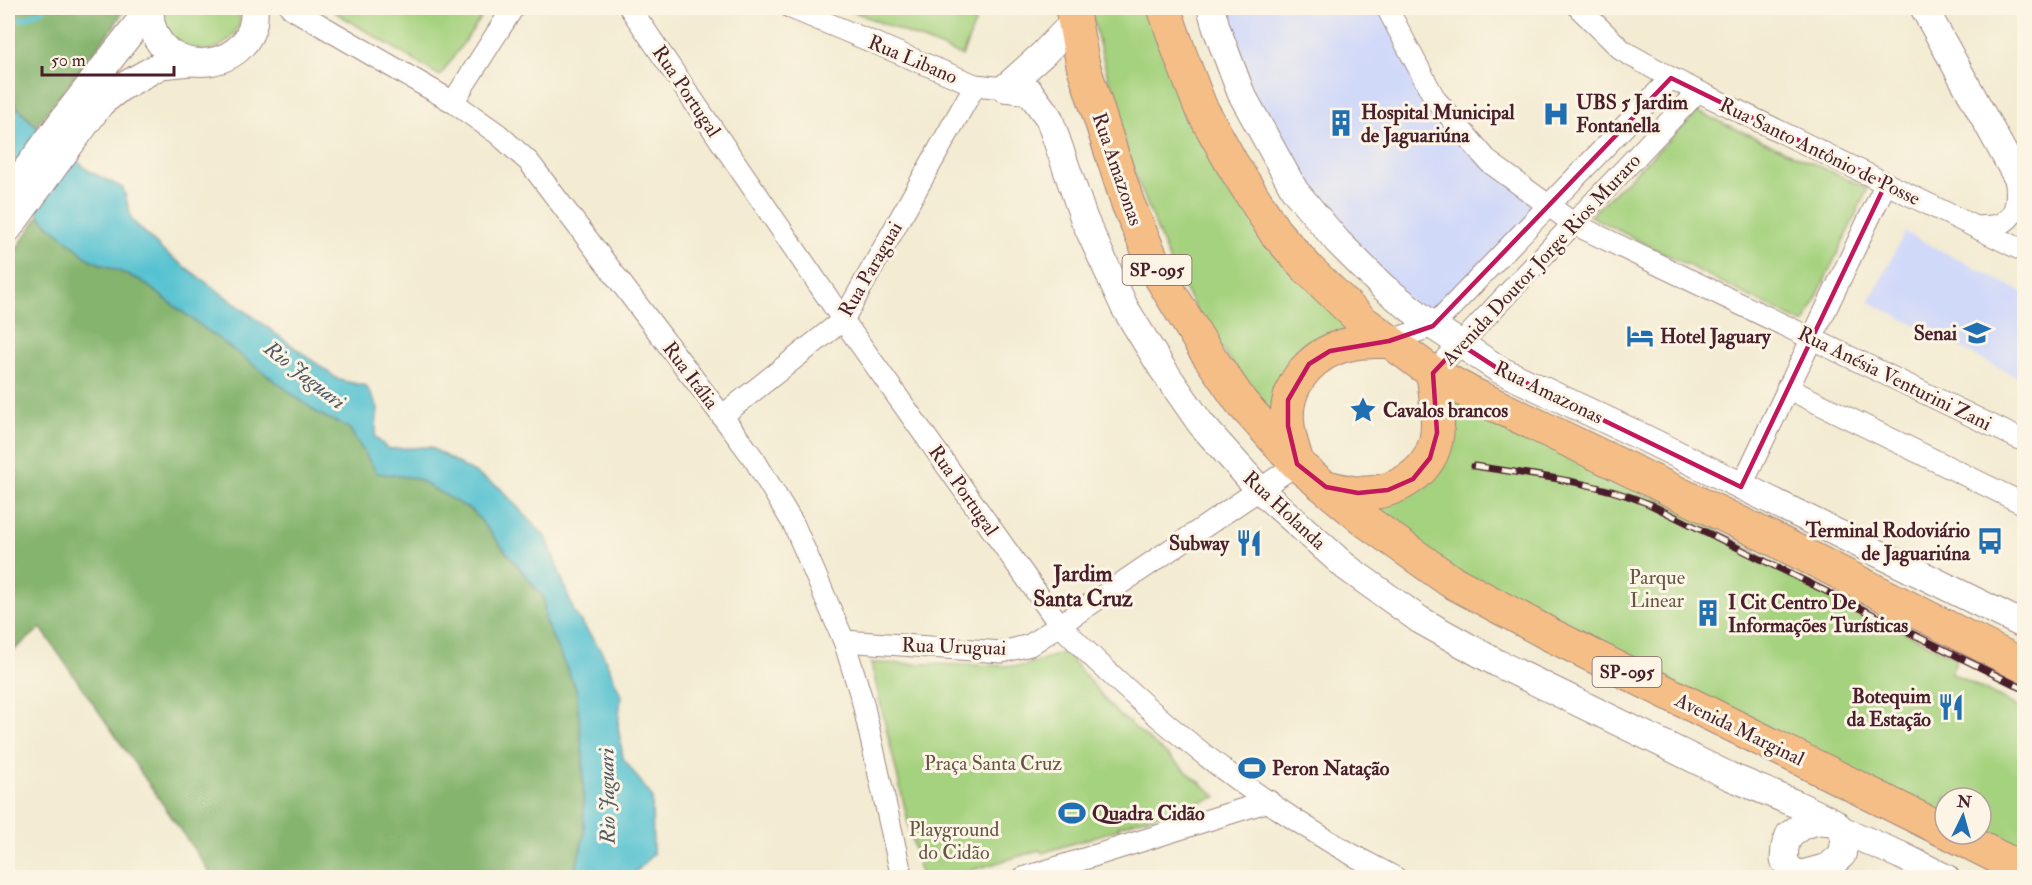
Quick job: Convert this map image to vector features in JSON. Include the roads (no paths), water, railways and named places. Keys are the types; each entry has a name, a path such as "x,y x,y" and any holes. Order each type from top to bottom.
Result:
{"main road":[{"path":"1164,8 1200,106 1231,162 1275,232 1308,269 1362,321 1433,373 1468,392 1767,536 2025,666"},
{"name":"Rua Amazonas","path":"1073,15 1083,65 1128,204 1158,273 1205,350 1241,402 1297,464 1326,487"},
{"path":"1297,464 1288,426 1288,400 1295,384 1309,364 1330,351 1356,343 1389,341"},
{"path":"1326,487 1358,493 1388,490 1413,479 1430,458 1437,433 1433,373"},
{"name":"Avenida Marginal","path":"1326,487 1366,521 1449,580 1549,634 1933,825"},
{"path":"1976,846 2025,870"}],"street":[{"path":"150,8 152,27 158,40 170,52 190,62"},
{"path":"10,226 73,123 150,8"},
{"path":"8,194 73,123 120,88 161,65 206,63 222,59 237,50 251,29 254,8"},
{"name":"Rua Itália","path":"291,8 453,102 498,134 529,162 754,459 794,525 844,641 863,703 902,878"},
{"path":"453,102 513,8"},
{"name":"Rua Portugal","path":"630,8 843,320 1059,624 1165,723 1222,767 1309,828 1396,878"},
{"name":"Rua Libano","path":"790,8 975,85 1017,90"},
{"name":"Rua Amazonas","path":"1211,8 1241,93 1295,191 1338,242 1383,287 1433,326 1500,370 1638,435 2025,625"},
{"name":"Rua Anésia Venturini Zani","path":"1387,8 1435,99 1489,162 1574,224 2025,441"},
{"name":"Rua Santo Antônio de Posse","path":"1579,8 1623,51 1671,78 2025,251"},
{"path":"1924,8 2020,181 2018,200 2011,215 1998,225 1978,227"},
{"path":"1017,90 1073,15"},
{"path":"1017,90 1062,62 1083,65"},
{"name":"Avenida Doutor Jorge Rios Muraro","path":"1389,341 1433,326 1671,78"},
{"name":"Rua Paraguai","path":"722,416 843,320 975,85"},
{"name":"Rua Holanda","path":"1017,90 1049,118 1084,219 1125,308 1162,368 1201,424 1260,490 1346,567 1420,620 1497,663 1730,776"},
{"name":"Avenida Doutor Jorge Rios Muraro","path":"1433,373 1697,92"},
{"path":"1741,487 1886,183"},
{"path":"1787,388 2025,504"},
{"name":"Rua Uruguai","path":"844,641 1002,652 1030,645 1297,464"},
{"path":"1730,776 1796,804 1946,878"},
{"path":"1730,776 1780,811 1789,835"},
{"path":"1023,878 1269,801"},
{"path":"1828,867 1842,855 1845,840 1838,826 1818,821 1803,825 1789,835 1785,847 1785,860 1792,875 1862,860 1900,855"}],"water":[{"name":"Rio Jaguari","path":"8,97 27,118 89,171 123,188 132,220 162,250 339,380 366,386 378,408 375,437 388,449 430,447 499,487 547,539 574,612 602,652 621,695 618,726 623,758 652,797 653,854 633,877 574,877 584,836 583,757 576,689 545,621 544,598 473,511 415,478 377,473 349,428 319,414 140,280 89,259 45,221 8,182"}],"waterway":[{"path":"8,21 27,18 46,8"}],"railway":[{"path":"1474,466 1583,484 1647,503 2024,689"}],"place":[{"name":"UBS 5 Jardim Fontanella","path":"1556,114"},
{"name":"Hospital Municipal de Jaguariúna","path":"1341,123"},
{"name":"Senai","path":"1977,333"},
{"name":"Hotel Jaguary","path":"1640,336"},
{"name":"Cavalos brancos","path":"1363,410"},
{"name":"Terminal Rodoviário de Jaguariúna","path":"1990,541"},
{"name":"Subway","path":"1249,543"},
{"name":"I Cit Centro De Informações Turísticas","path":"1708,613"},
{"name":"Botequim da Estação","path":"1951,707"},
{"name":"Peron Natação","path":"1252,768"},
{"name":"Quadra Cidão","path":"1072,813"}],"district":[{"name":"Jardim Santa Cruz","path":"1083,586"}],"park label":[{"name":"Parque Linear","path":"1657,588"},
{"name":"Praça Santa Cruz","path":"993,763"},
{"name":"Playground do Cidão","path":"954,840"}]}
